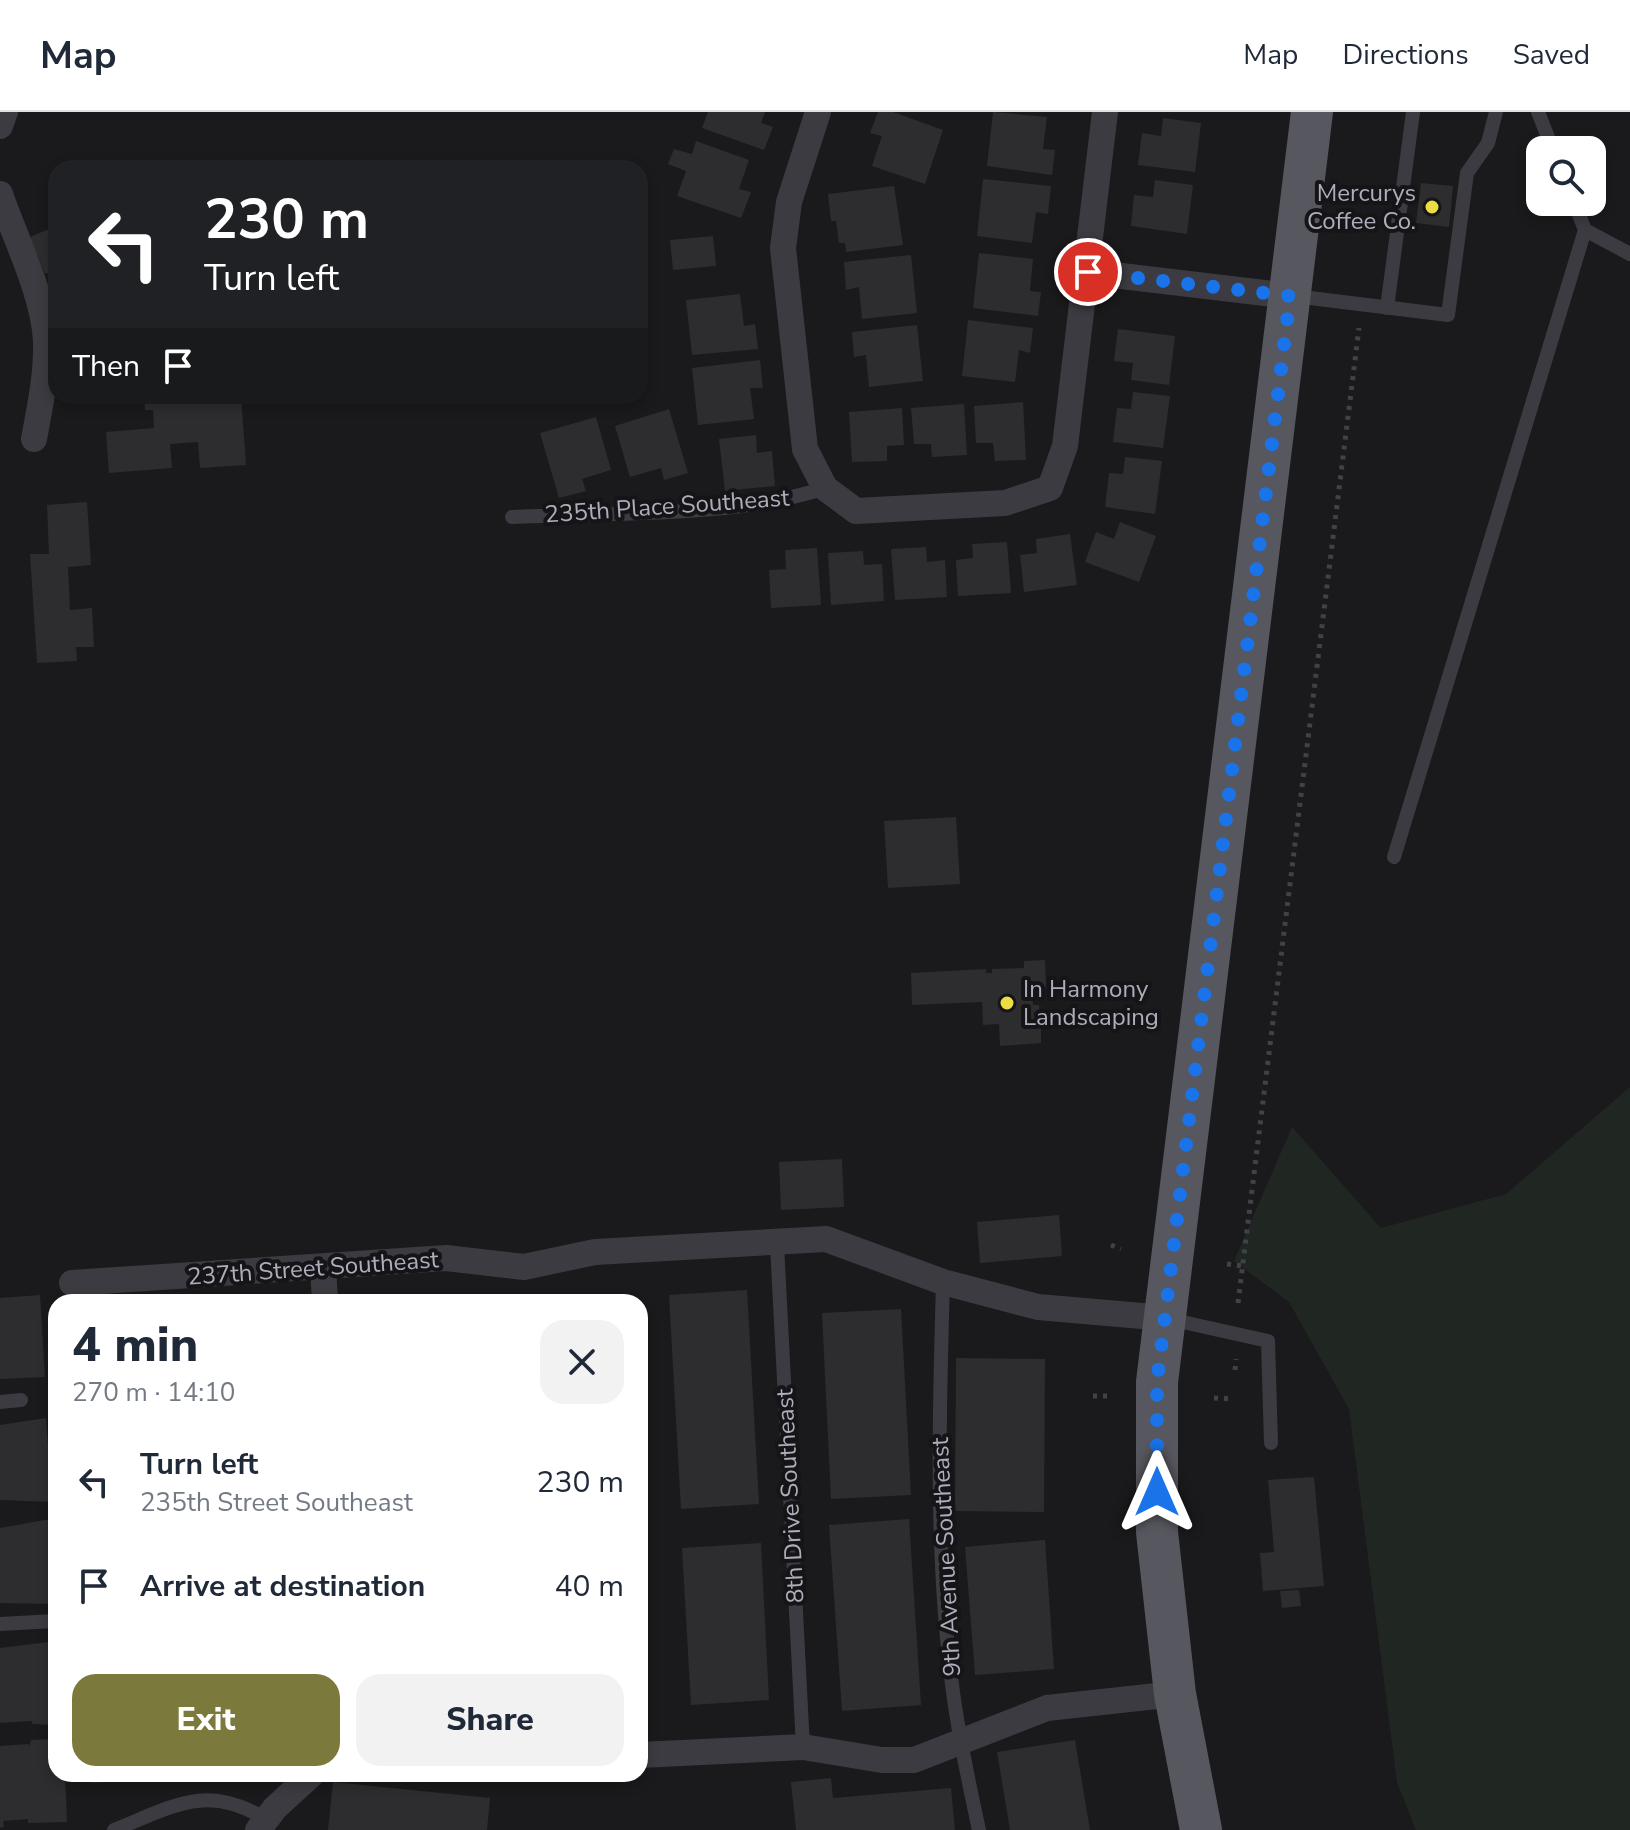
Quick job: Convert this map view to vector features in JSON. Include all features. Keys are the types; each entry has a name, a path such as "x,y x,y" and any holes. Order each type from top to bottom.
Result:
{"main road":[{"path":"1201,1830 1175,1694 1157,1532 1157,1382 1312,112"}],"street":[{"path":"0,126 5,112"},
{"path":"818,112 789,202 783,248 805,449 825,488 856,511 1005,503 1050,488 1065,446 1105,112"},
{"path":"0,194 42,314 46,338 46,373 34,439"},
{"path":"1088,272 1290,296"},
{"name":"237th Street Southeast","path":"72,1283 446,1258 524,1267 595,1252 777,1245 826,1239 943,1282 1073,1313 1165,1318"},
{"path":"323,1267 325,1294"},
{"path":"648,1755 803,1747 882,1760 914,1760 1047,1708 1101,1699 1175,1694"},
{"path":"262,1824 304,1782"}],"lane":[{"path":"1387,308 1413,112"},
{"path":"1290,296 1448,315 1467,173 1488,143 1496,112"},
{"path":"1538,112 1547,136"},
{"path":"1394,857 1585,230 1580,216"},
{"path":"1585,230 1630,254"},
{"name":"235th Place Southeast","path":"512,517 743,506 793,499 825,488"},
{"name":"8th Drive Southeast","path":"777,1245 803,1747"},
{"name":"9th Avenue Southeast","path":"943,1282 939,1415 946,1624 960,1744 979,1830"},
{"path":"1165,1318 1268,1341 1271,1443"},
{"path":"0,1402 21,1400"},
{"path":"0,1624 48,1621"},
{"path":"114,1830 191,1801 218,1798 243,1805 262,1824"}],"path":[{"path":"1238,1303 1362,305"},
{"path":"1111,1245 1121,1249"},
{"path":"1227,1264 1242,1266"},
{"path":"1235,1370 1236,1358"},
{"path":"1093,1396 1109,1396"},
{"path":"1214,1398 1233,1399"}],"shaded area":[{"path":"1630,1087 1630,1830 1416,1830 1397,1782 1349,1409 1289,1302 1234,1261 1292,1127 1381,1228 1506,1194"}],"building":[{"path":"708,112 765,112 761,123 773,127 764,150 702,128"},
{"path":"878,112 893,112 943,130 925,184 872,166 882,136 870,133"},
{"path":"993,112 1047,117 1043,149 1055,150 1052,175 987,166"},
{"path":"1163,118 1201,123 1195,172 1138,165 1142,133 1161,136"},
{"path":"696,141 749,160 739,189 751,192 741,218 677,196 686,171 668,164 674,149 692,154"},
{"path":"983,179 1051,186 1048,214 1036,212 1032,243 977,236"},
{"path":"1155,180 1193,185 1187,234 1131,226 1134,195 1153,197"},
{"path":"1421,183 1453,186 1449,227 1416,223"},
{"path":"894,186 903,245 846,252 845,243 839,243 836,221 831,221 828,194"},
{"path":"48,229 48,273 45,274 30,237"},
{"path":"713,236 716,266 673,270 670,240"},
{"path":"979,253 1033,259 1030,291 1041,292 1038,316 973,308"},
{"path":"911,255 917,313 862,319 859,287 846,290 844,262"},
{"path":"740,294 744,326 755,324 758,349 692,355 686,300"},
{"path":"968,320 1033,328 1030,353 1019,350 1015,382 962,376"},
{"path":"917,325 923,381 869,387 866,355 854,357 852,332"},
{"path":"1118,329 1175,336 1169,385 1131,380 1133,363 1114,361"},
{"path":"760,360 763,388 750,388 754,419 698,425 692,368"},
{"path":"1133,392 1170,396 1163,448 1113,442 1117,408 1131,409"},
{"path":"1023,402 1026,460 995,461 993,443 976,443 974,406"},
{"path":"145,404 242,404 246,465 200,468 198,442 170,444 172,468 109,473 106,432 154,428 153,410 145,410"},
{"path":"964,404 967,455 932,457 931,444 914,444 911,408"},
{"path":"902,408 904,445 887,446 887,461 852,462 849,412"},
{"path":"669,409 688,473 664,480 661,468 630,477 615,426"},
{"path":"596,417 611,470 582,479 586,491 559,498 540,433"},
{"path":"756,435 757,453 772,451 775,486 725,491 719,439"},
{"path":"1125,457 1162,461 1155,514 1105,507 1109,473 1123,474"},
{"path":"87,502 91,565 68,567 70,610 92,608 94,647 76,647 77,661 37,663 30,554 49,554 47,505"},
{"path":"1120,522 1156,536 1139,582 1085,562 1096,532 1114,539"},
{"path":"1070,534 1077,585 1024,592 1020,555 1037,553 1036,539"},
{"path":"1007,542 1011,593 958,596 956,560 973,558 972,544"},
{"path":"926,547 927,562 945,560 947,597 895,600 891,549"},
{"path":"817,548 821,605 771,608 769,570 786,569 785,550"},
{"path":"863,551 864,565 882,564 884,601 831,605 828,553"},
{"path":"956,817 960,884 888,888 884,821"},
{"name":"In Harmony Landscaping","path":"1045,960 1046,987 1032,988 1033,1005 1039,1005 1040,1020 1045,1019 1045,1027 1041,1027 1041,1043 1000,1046 999,1024 983,1025 982,1002 912,1005 911,973 986,969 986,973 992,973 992,969 1024,968 1024,961"},
{"path":"842,1159 844,1207 781,1210 779,1162"},
{"path":"1059,1215 1062,1256 980,1263 977,1222"},
{"path":"747,1290 759,1504 681,1509 669,1295"},
{"path":"40,1295 45,1377 0,1379 0,1298"},
{"path":"901,1309 911,1495 831,1499 822,1313"},
{"path":"956,1358 1045,1359 1044,1512 955,1511"},
{"path":"46,1418 48,1502 0,1500 0,1425"},
{"path":"1314,1477 1324,1586 1263,1591 1260,1553 1274,1552 1268,1480"},
{"path":"48,1519 48,1604 0,1603 0,1528"},
{"path":"909,1519 921,1705 842,1711 829,1525"},
{"path":"1045,1540 1054,1669 975,1675 965,1547"},
{"path":"761,1543 769,1700 691,1705 682,1548"},
{"path":"1299,1590 1301,1606 1282,1608 1280,1591"},
{"path":"48,1642 48,1725 32,1724 32,1721 0,1723 0,1648"},
{"path":"48,1739 48,1782 65,1782 67,1822 3,1821 4,1827 0,1828 0,1746 29,1744 29,1748 31,1740"},
{"path":"1075,1740 1090,1830 1010,1830 997,1752"},
{"path":"831,1778 833,1798 951,1788 955,1830 796,1830 791,1782"},
{"path":"333,1782 490,1798 487,1830 328,1830"}],"place":[{"name":"Mercurys Coffee Co.","path":"1432,207"},
{"name":"In Harmony Landscaping","path":"1007,1003"}],"route":[{"path":"1088,272 1290,296 1157,1382 1157,1492"}]}
